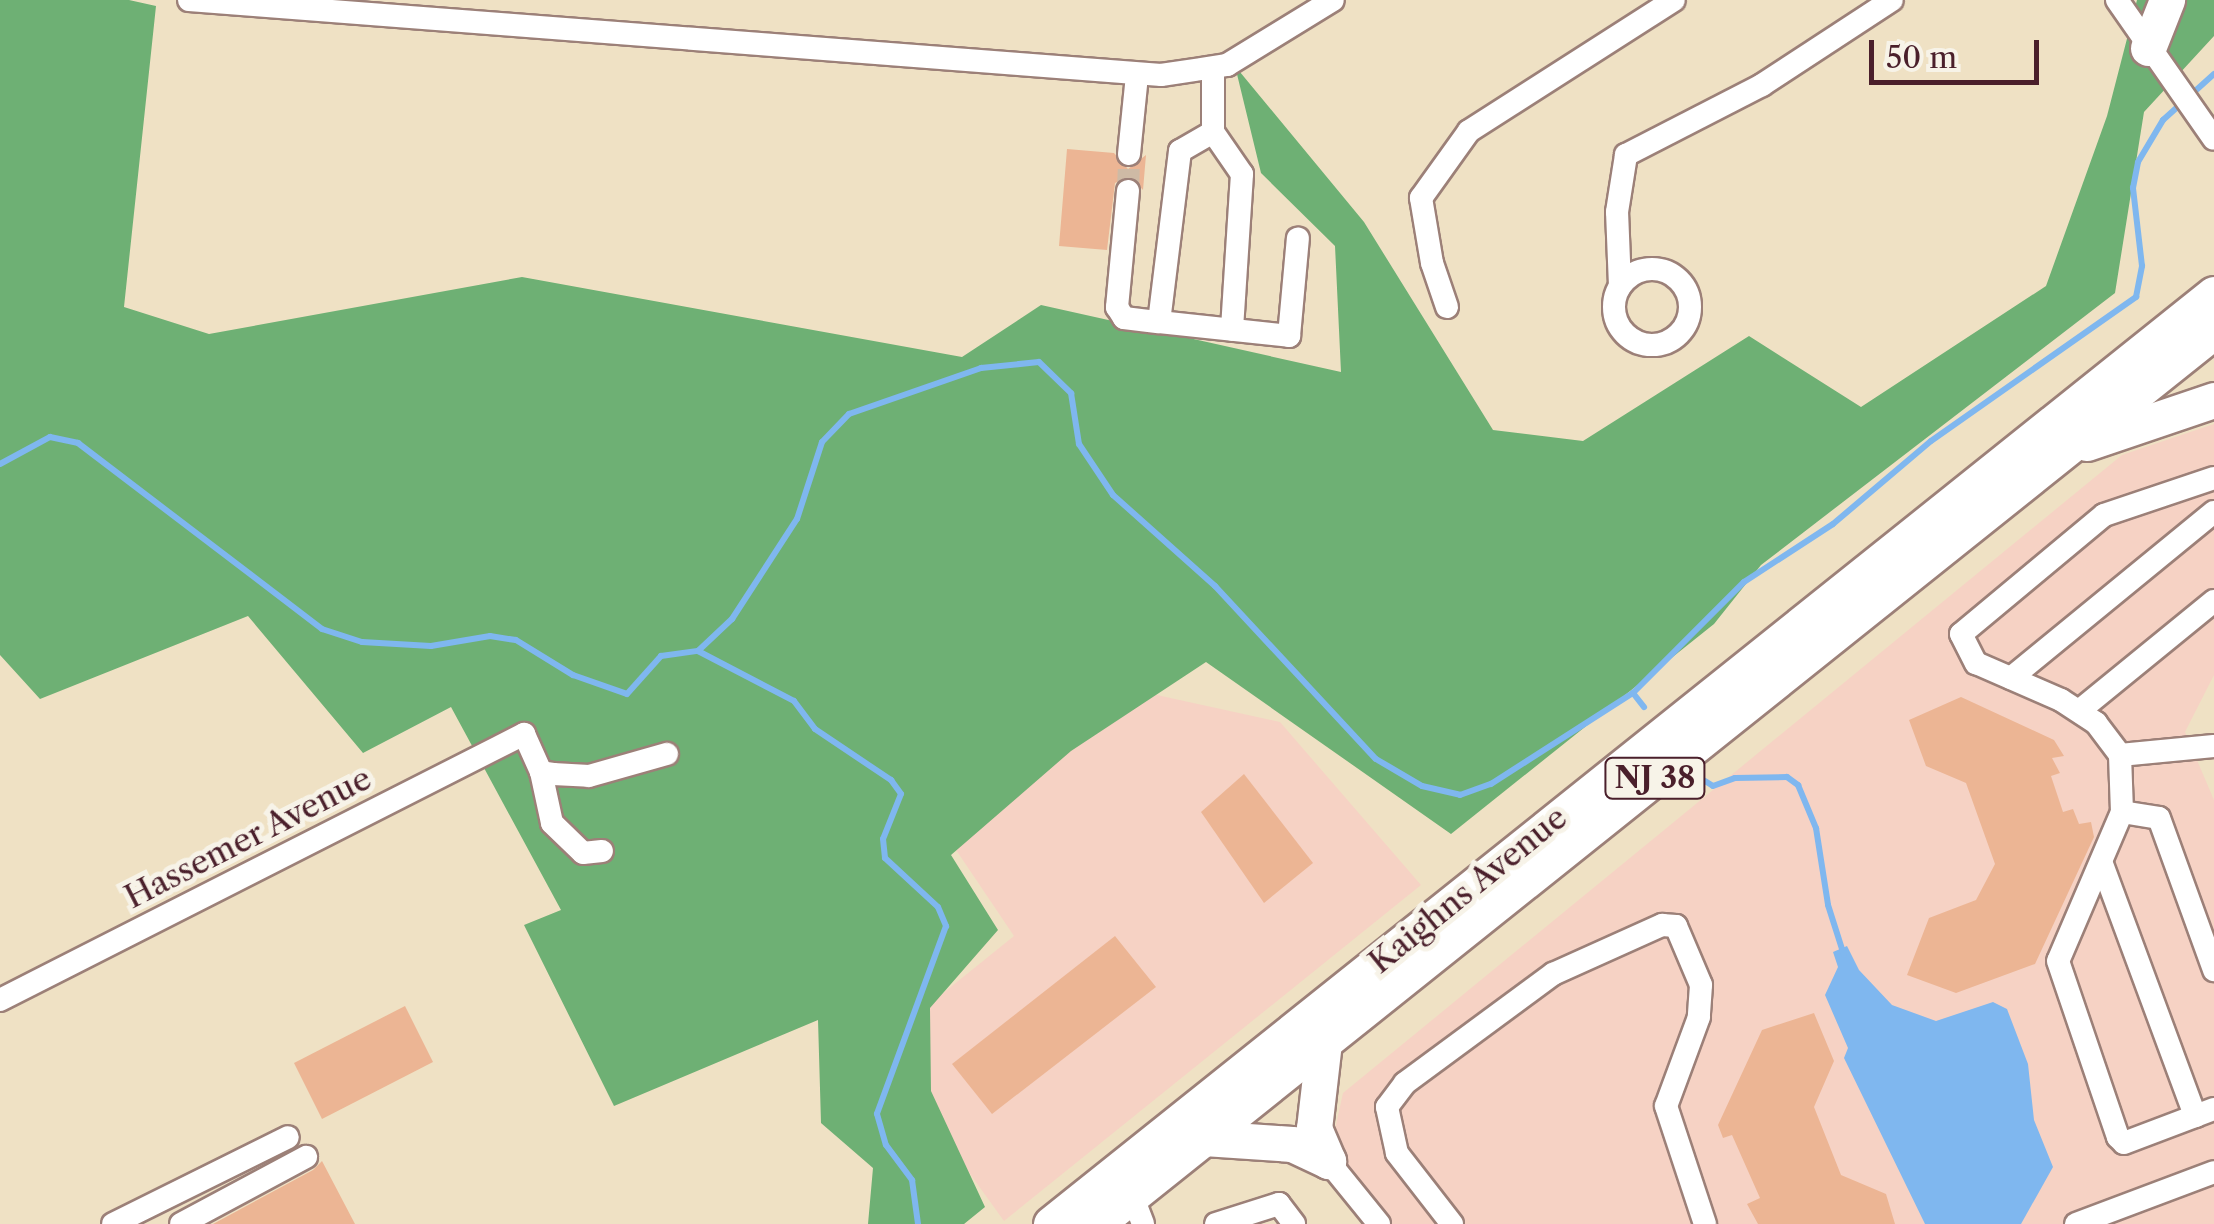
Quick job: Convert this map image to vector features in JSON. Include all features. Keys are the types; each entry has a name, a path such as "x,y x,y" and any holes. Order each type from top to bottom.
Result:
{"highway":[{"path":"2148,48 2168,0"},
{"name":"Kaighns Avenue","path":"1050,1224 2214,294"},
{"name":"Kaighns Avenue","path":"1096,1224 1138,1209 1204,1138 2214,331"},
{"path":"2065,450 2214,400"},
{"path":"1324,1042 1314,1128 1328,1161"},
{"path":"1204,1138 1292,1144 1328,1161"}],"street":[{"path":"189,0 418,8 1137,75 1213,68 1333,0"},
{"path":"1448,306 1432,263 1421,198 1469,132 1674,0"},
{"path":"1620,286 1616,212 1626,155 1762,85 1892,0"},
{"path":"2117,0 2214,139"},
{"path":"1213,68 1212,132 1242,174 1232,330"},
{"path":"1129,154 1137,75"},
{"path":"1160,322 1180,151 1212,132"},
{"path":"1128,191 1117,307 1124,318 1294,333 1298,238"},
{"path":"2102,864 2204,1112 2124,1143 2118,1138 2058,961 2122,812 2120,755 2096,723 2079,712 1976,663 1962,634 2104,515 2214,478"},
{"path":"2011,678 2214,512"},
{"path":"2079,712 2214,601"},
{"name":"Hassemer Avenue","path":"0,1000 524,734 541,772"},
{"path":"2120,755 2214,746"},
{"path":"602,851 583,853 552,822 541,772 588,776 667,754"},
{"path":"2122,812 2159,818 2214,970"},
{"path":"1452,1224 1397,1153 1387,1107 1406,1084 1553,974 1662,925 1676,926 1700,984 1699,1017 1666,1106 1705,1224"},
{"path":"113,1224 288,1137"},
{"path":"181,1224 306,1157"},
{"path":"1328,1161 1379,1224"},
{"path":"2076,1224 2101,1220 2214,1172"},
{"path":"1216,1224 1279,1204 1294,1224"}],"shaded area":[{"path":"2214,424 2214,675 2185,732 2214,800 2214,1224 1379,1224 1328,1161 1343,1093 2122,455"},
{"path":"1134,690 1280,722 1421,885 1004,1221 919,1103 921,1011 1014,936 946,835"}],"green space":[{"path":"0,0 129,0 156,6 124,307 209,334 522,277 962,357 1041,305 1341,372 1335,246 1261,173 1235,66 1364,222 1493,430 1583,441 1749,336 1861,407 2046,286 2107,116 2137,0 2214,0 2214,36 2144,112 2115,293 1761,565 1714,624 1451,834 1206,662 1071,751 951,855 998,930 930,1008 931,1091 985,1207 964,1224 868,1224 873,1168 821,1123 818,1020 614,1106 524,925 561,910 451,707 363,753 248,616 40,699 0,655"}],"water":[{"path":"1847,946 1859,970 1892,1005 1936,1021 1993,1002 2007,1009 2028,1064 2034,1120 2053,1167 2021,1224 1925,1224 1844,1058 1848,1048 1825,995 1838,967 1833,952"}],"building":[{"path":"1067,149 1114,153 1128,169 1146,155 1143,190 1130,176 1115,183 1107,250 1059,246"},
{"path":"1961,697 2054,740 2064,756 2052,758 2060,773 2051,776 2063,812 2073,809 2079,824 2091,822 2094,837 2035,964 1956,993 1907,975 1929,918 1976,900 1995,864 1966,783 1926,766 1909,720"},
{"path":"1244,774 1313,863 1264,903 1201,812"},
{"path":"1115,936 1156,987 992,1114 952,1064"},
{"path":"405,1006 433,1062 322,1119 294,1063"},
{"path":"1814,1013 1834,1061 1814,1107 1841,1175 1886,1194 1895,1224 1758,1224 1747,1204 1760,1198 1732,1135 1723,1138 1718,1125 1762,1030"},
{"path":"322,1161 355,1224 213,1224 313,1170"}],"waterway":[{"path":"0,464 50,437 78,443 322,629 362,642 431,646 490,636 516,640 573,675 627,694 661,656 698,651 732,619 797,519 822,442 849,414 981,368 1039,362 1071,393 1079,444 1113,495 1215,586 1376,759 1422,786 1460,795 1491,784 1633,693 1744,582 1833,524 1931,441 2136,297 2142,266 2133,188 2138,162 2163,120 2214,74"},
{"path":"698,651 794,701 815,729 891,780 901,794 883,839 885,858 938,907 946,926 877,1114 886,1145 912,1180 918,1224"},
{"path":"1633,693 1644,707"},
{"path":"1705,781 1713,786 1735,778 1787,777 1798,785 1816,828 1828,905 1844,955"}],"tunnel":[{"path":"1128,191 1129,154"}]}
